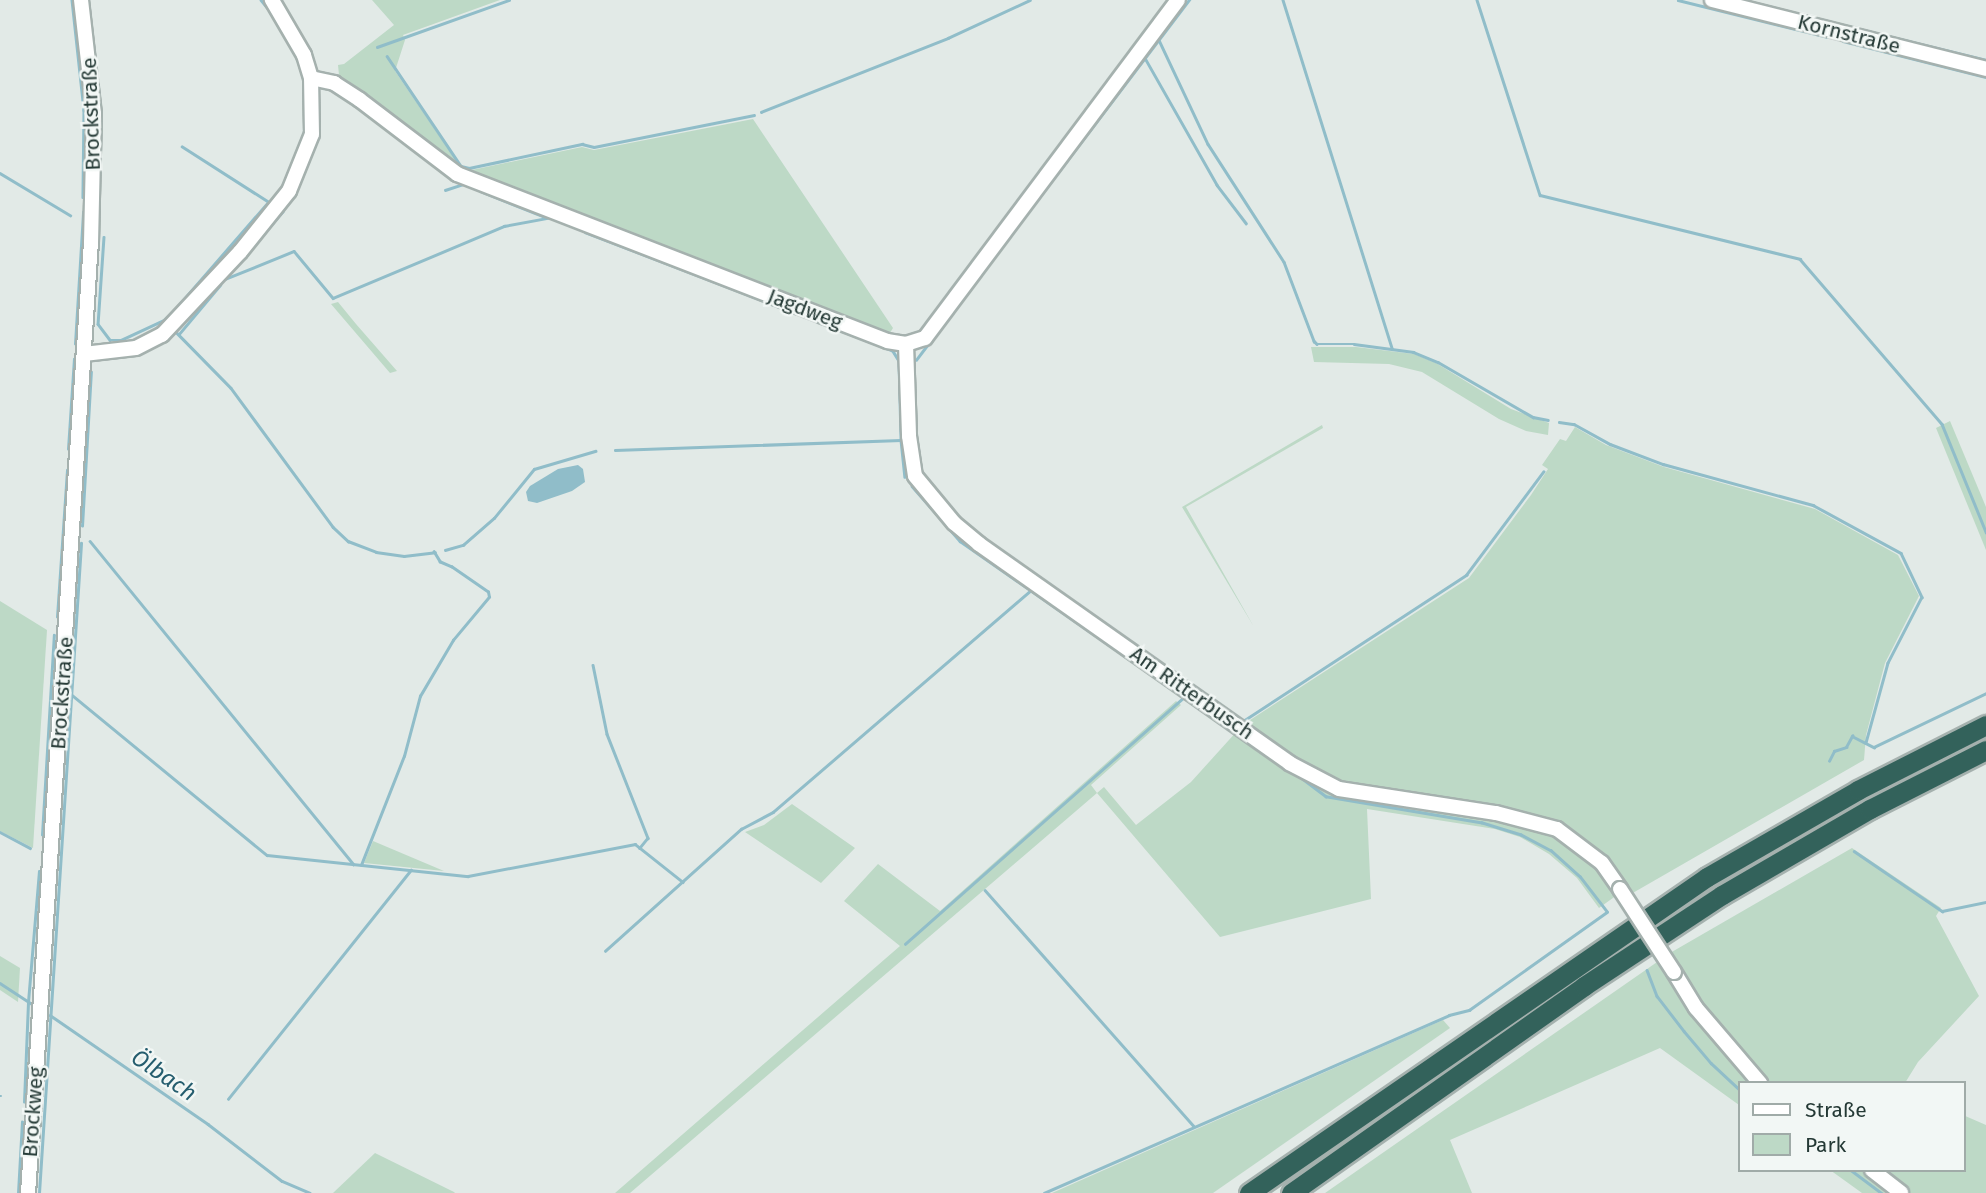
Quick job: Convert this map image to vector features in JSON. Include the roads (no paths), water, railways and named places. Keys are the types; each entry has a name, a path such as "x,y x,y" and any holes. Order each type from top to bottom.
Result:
{"highway":[{"path":"1249,1193 1707,877 1858,790 1986,725"},
{"path":"1291,1193 1584,986 1712,902 1870,809 1986,750"}],"street":[{"name":"Brockstraße","path":"38,1031 84,354 94,128 89,45 82,0"},
{"path":"84,354 136,348 162,335 289,191 312,134 311,78 304,55 272,0"},
{"path":"905,344 925,338 1178,0"},
{"name":"Kornstraße","path":"1712,0 1986,69"},
{"name":"Jagdweg","path":"311,78 334,83 360,100 457,174 874,336 905,344"},
{"name":"Am Ritterbusch","path":"905,344 909,436 915,476 954,523 979,544 1289,763 1339,789 1496,813 1557,829 1602,863 1696,1008 1758,1081"},
{"name":"Brockweg","path":"28,1193 38,1031"},
{"path":"1875,1172 1901,1193"}],"water":[{"path":"578,465 583,469 585,482 572,491 537,503 528,501 526,492 530,486 558,469"}],"waterway":[{"path":"72,0 84,110 83,197"},
{"path":"261,0 270,11"},
{"path":"377,47 509,0"},
{"path":"761,112 948,38 1030,0"},
{"path":"1009,237 1189,0"},
{"path":"1283,0 1392,348"},
{"path":"1477,0 1540,195 1800,259 1942,424 1986,532"},
{"path":"1678,0 1828,37"},
{"path":"1742,0 1826,21"},
{"path":"1847,26 1986,60"},
{"path":"1159,40 1208,144 1284,262 1317,344 1354,344 1413,352 1438,362 1533,417 1548,420"},
{"path":"1843,41 1986,77"},
{"path":"387,56 461,166 469,168 582,144 594,147 754,115"},
{"path":"1145,58 1217,185 1246,223"},
{"path":"104,237 98,324 110,340 121,340 164,320 268,202 182,147"},
{"path":"0,173 70,215"},
{"path":"445,190 464,184"},
{"path":"480,191 545,217"},
{"path":"269,227 283,211"},
{"path":"75,344 83,212"},
{"path":"225,279 294,251 333,298 504,226 547,218"},
{"path":"585,232 893,351 899,361 905,477"},
{"path":"179,334 220,285"},
{"path":"176,332 231,388 333,527 348,541 376,552 404,556 435,552"},
{"path":"916,360 929,343"},
{"path":"68,449 74,359"},
{"path":"82,526 91,372"},
{"path":"1559,422 1574,424 1610,444 1663,464 1813,505 1901,553 1922,597 1888,663 1866,743"},
{"path":"615,450 901,440"},
{"path":"445,550 463,545 494,518 534,469 595,451"},
{"path":"57,617 67,470"},
{"path":"1243,721 1466,575 1543,472"},
{"path":"912,486 960,541 1139,666"},
{"path":"90,541 353,864"},
{"path":"39,1193 81,543"},
{"path":"361,865 404,756 420,696 453,640 489,597 488,592 452,567 440,562 434,552"},
{"path":"605,951 741,829 773,812 1031,590"},
{"path":"42,835 54,635"},
{"path":"593,665 607,734 648,838 640,848"},
{"path":"1829,761 1834,751 1846,747 1852,736 1874,747 1986,693"},
{"path":"72,695 267,855 468,876 635,844 683,882"},
{"path":"905,944 1184,697"},
{"path":"1044,1193 1449,1015 1469,1010 1607,912 1580,877 1551,851 1521,835 1482,823 1326,797 1295,774"},
{"path":"0,832 30,848"},
{"path":"1854,851 1942,911 1986,902"},
{"path":"228,1099 411,870"},
{"path":"24,1102 28,1002 39,871"},
{"path":"985,890 1194,1126"},
{"path":"1647,970 1657,996 1711,1063 1738,1088"},
{"name":"Ölbach","path":"0,983 35,1006"},
{"name":"Ölbach","path":"50,1015 208,1124 282,1181 310,1193"},
{"path":"18,1193 22,1122"},
{"path":"1854,1172 1882,1193"}]}
